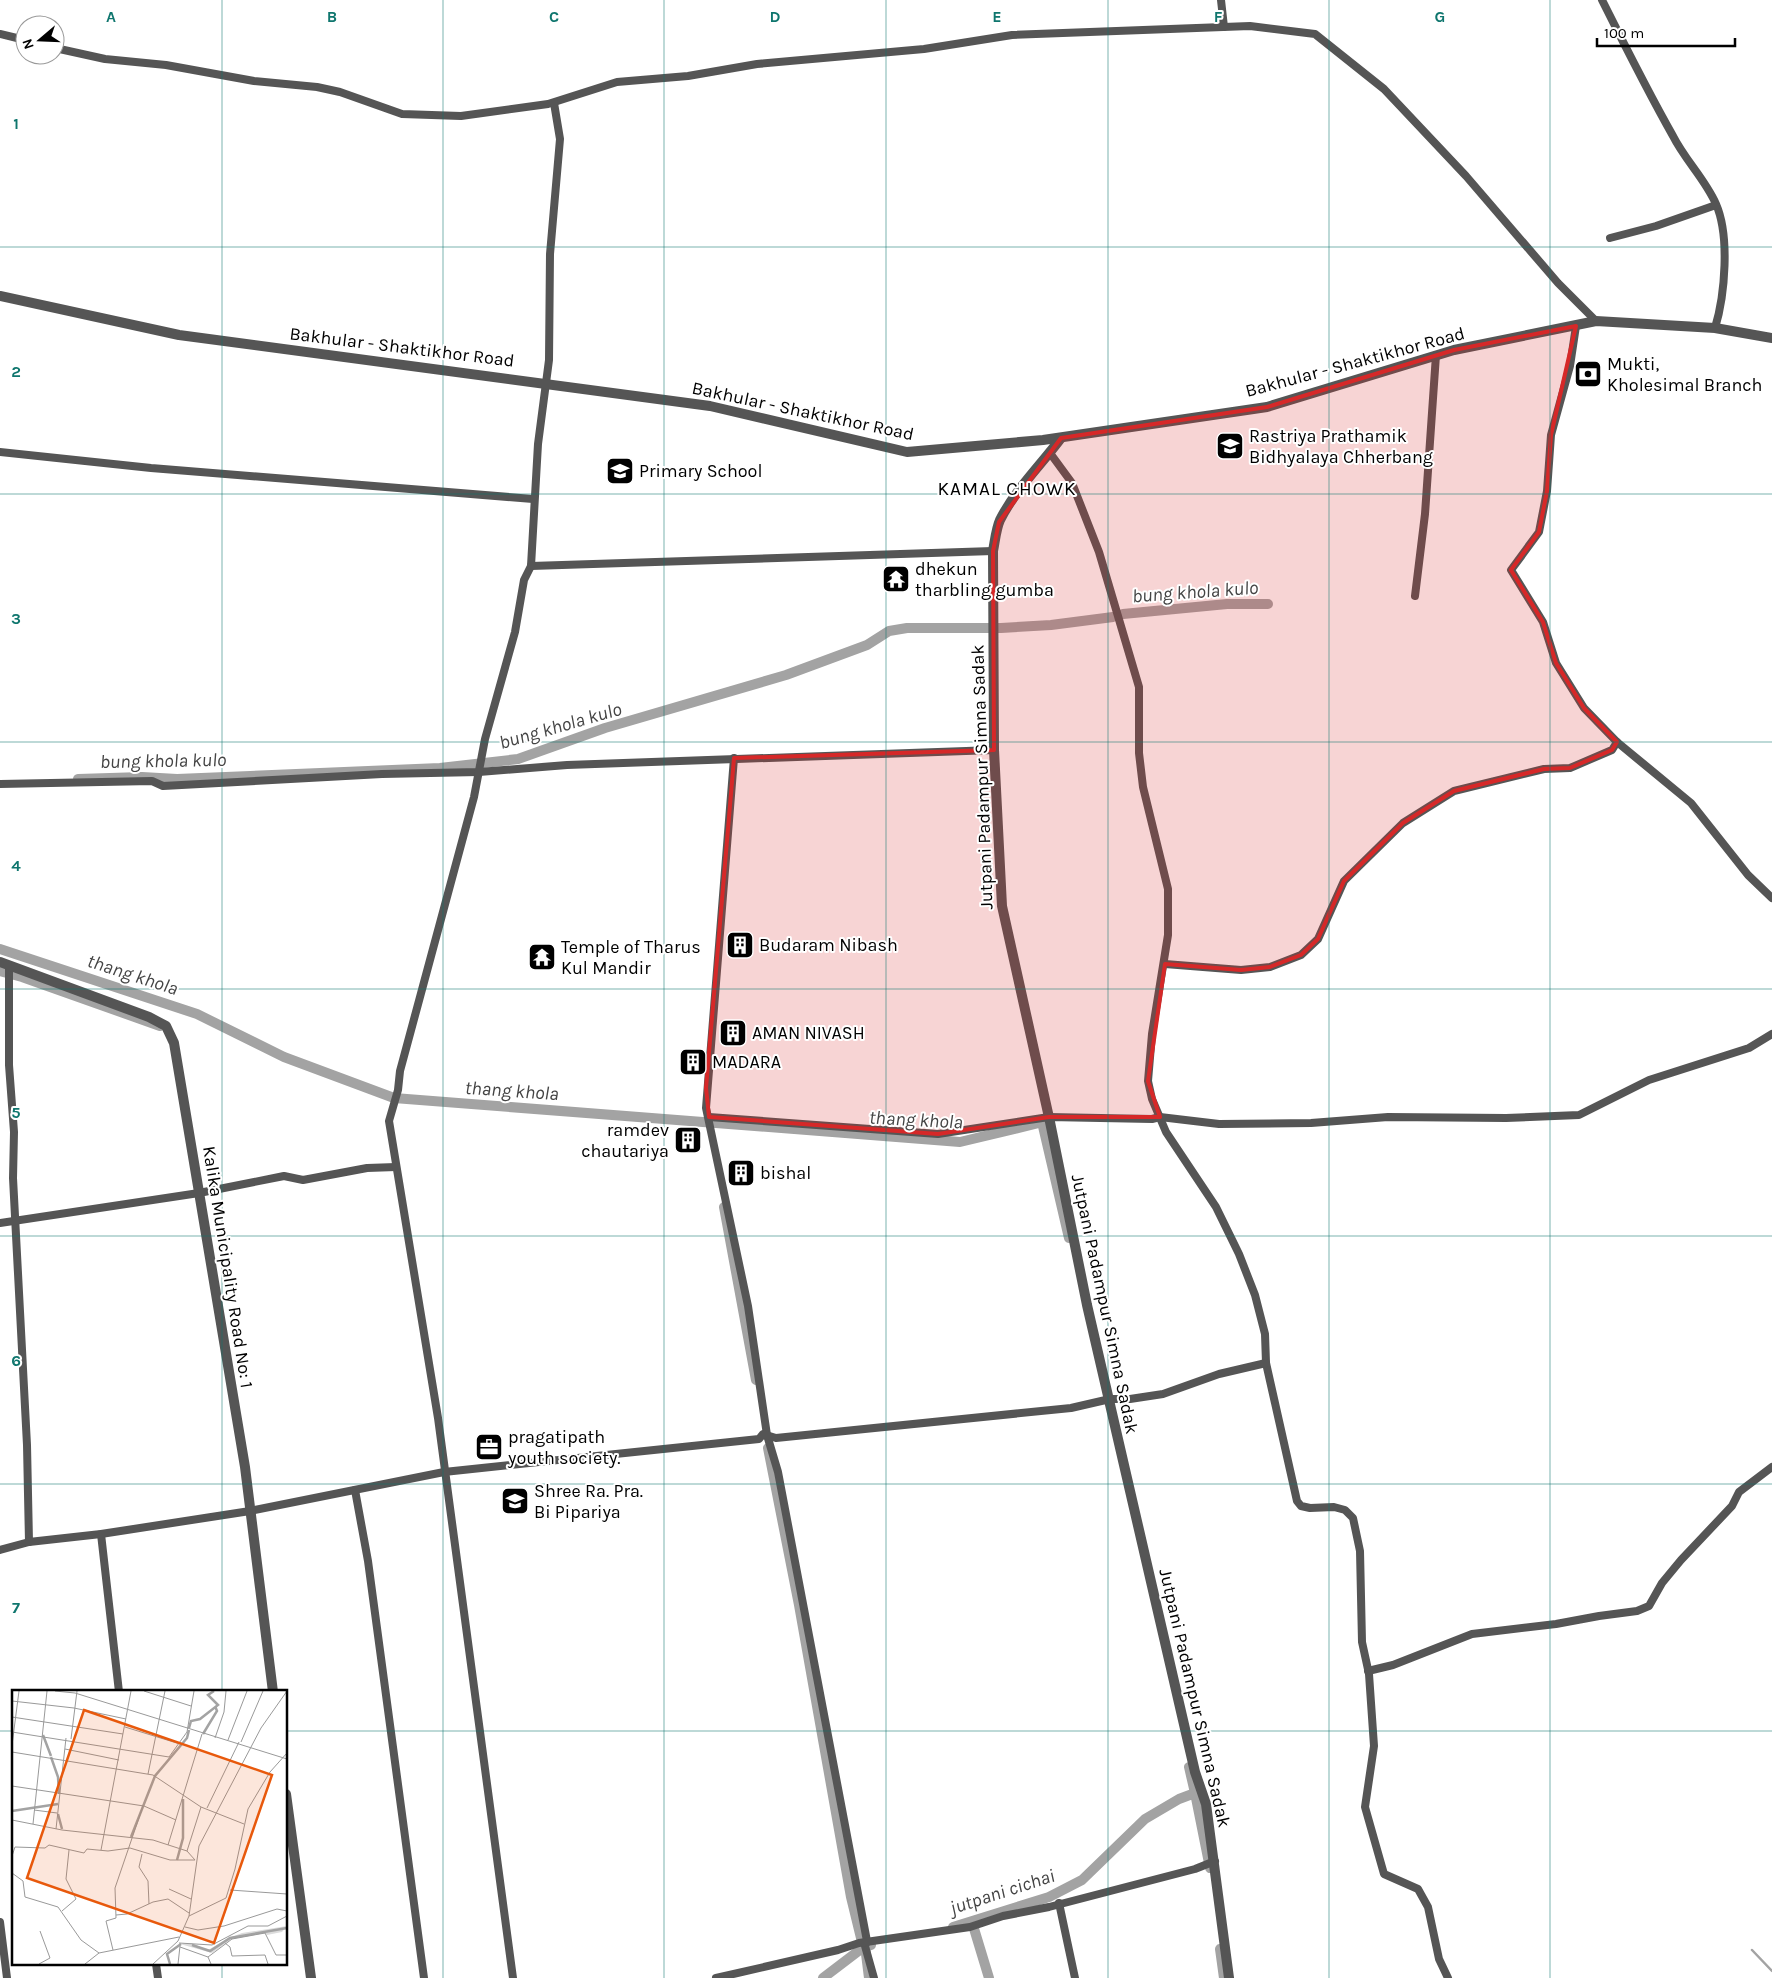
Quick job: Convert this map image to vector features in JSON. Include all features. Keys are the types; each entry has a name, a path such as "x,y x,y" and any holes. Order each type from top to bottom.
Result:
{"street":[{"path":"1220,0 1224,27"},
{"path":"1602,0 1674,138 1716,205 1723,228 1724,255 1719,316 1715,328"},
{"path":"65,50 105,59 166,66 254,81 317,87 340,92 402,114 461,116 554,103 617,82 688,76 757,64 924,49 1012,35 1250,26 1315,34 1384,89 1466,176 1558,283 1596,321"},
{"path":"0,34 15,38"},
{"path":"513,1978 438,1418 389,1121 398,1090 400,1071 515,632 524,580 531,566 533,499 538,444 547,382 550,254 560,139 554,103"},
{"path":"1610,238 1656,226 1716,205"},
{"name":"Bakhular - Shaktikhor Road","path":"0,296 180,335 547,382 710,406 906,452 1061,438 1267,407 1436,355 1596,321 1715,328 1772,338"},
{"path":"1576,326 1570,366 1551,435 1547,491 1539,532 1511,570 1543,622 1556,663 1584,708 1617,742 1691,803 1748,875 1772,898"},
{"path":"1415,596 1425,514 1436,355"},
{"name":"Jutpani Padampur Simna Sadak","path":"1061,438 1018,491 999,522 993,551 994,750 1002,906 1087,1305 1195,1772 1206,1804 1229,1978"},
{"path":"0,452 151,468 533,499"},
{"path":"1050,452 1072,484 1099,552 1138,687 1139,753 1143,786 1168,889 1168,935 1165,964 1152,1034 1148,1081 1152,1099 1166,1132 1216,1207 1239,1254 1255,1295 1265,1334 1266,1363 1297,1501 1301,1506 1310,1508 1334,1507 1345,1510 1353,1518 1360,1551 1362,1642 1368,1671 1374,1746 1365,1807 1384,1874 1418,1889 1428,1907 1439,1959 1448,1978"},
{"path":"531,566 993,551"},
{"path":"1165,964 1241,970 1270,967 1302,955 1318,939 1344,881 1403,823 1454,791 1544,769 1570,768 1612,750 1617,742"},
{"path":"0,784 152,781 163,786 567,765 994,750"},
{"path":"734,758 726,881 706,1088 706,1108 748,1306 766,1434 778,1472 863,1942 866,1946 874,1978"},
{"path":"7,969 9,1065 29,1542"},
{"name":"Kalika Municipality Road No: 1","path":"7,969 149,1016 166,1026 174,1043 250,1511 273,1690"},
{"path":"709,1117 938,1134 1048,1117 1152,1119 1160,1117 1218,1124 1311,1123 1388,1117 1506,1118 1579,1115 1649,1080 1749,1048 1772,1034"},
{"path":"0,1222 199,1193 284,1176 303,1180 367,1168 396,1167"},
{"path":"766,1434 776,1438 1072,1408 1110,1399 1130,1399 1163,1394 1219,1374 1266,1363"},
{"path":"0,1550 29,1542 101,1534 250,1511 444,1472 707,1445 759,1438 766,1434"},
{"path":"1368,1671 1393,1665 1472,1634 1556,1624 1637,1611 1649,1606 1662,1583 1732,1506 1740,1492 1772,1467"},
{"path":"355,1490 368,1561 424,1978"},
{"path":"101,1534 119,1690"},
{"path":"288,1809 311,1978"},
{"path":"716,1978 838,1950 863,1942 970,1927 1004,1916 1195,1869 1215,1861"},
{"path":"1059,1903 1075,1978"},
{"path":"0,1922 7,1978"}],"highlighted area":[{"path":"1576,326 1551,435 1547,491 1539,532 1511,570 1543,622 1556,663 1584,708 1617,742 1612,750 1570,768 1544,769 1454,791 1403,823 1344,881 1318,939 1301,955 1270,967 1241,970 1165,964 1148,1081 1160,1117 1049,1117 938,1134 709,1117 706,1088 734,758 994,750 993,551 999,522 1061,438 1267,407 1454,350"}],"waterway":[{"name":"bung khola kulo","path":"1123,614 1227,604 1268,604"},
{"name":"bung khola kulo","path":"78,779 142,777 177,779 440,768 518,759 605,728 786,675 867,645 889,631 907,628 1001,628 1051,625 1113,617"},
{"name":"thang khola","path":"0,949 197,1014 284,1057 394,1098 960,1142 1047,1121"},
{"path":"0,971 160,1026"},
{"path":"1042,1122 1069,1238"},
{"path":"724,1207 756,1380"},
{"path":"768,1448 799,1605 851,1897 861,1938 865,1946 869,1978"},
{"path":"1189,1767 1195,1793"},
{"name":"jutpani cichai","path":"953,1927 1049,1897 1082,1880 1145,1819 1179,1799 1195,1793 1210,1868"},
{"path":"972,1922 989,1978"},
{"name":"jutpani cichai","path":"823,1978 865,1946 871,1945"},
{"name":"jutpani cichai","path":"1220,1949 1224,1978"},
{"path":"1752,1950 1772,1971"}],"place":[{"name":"Mukti, Kholesimal Branch","path":"1588,374"},
{"name":"Rastriya Prathamik Bidhyalaya Chherbang","path":"1230,446"},
{"name":"Primary School","path":"620,471"},
{"name":"dhekun tharbling gumba","path":"896,579"},
{"name":"Budaram Nibash","path":"740,945"},
{"name":"Temple of Tharus Kul Mandir","path":"542,957"},
{"name":"AMAN NIVASH","path":"733,1033"},
{"name":"MADARA","path":"693,1062"},
{"name":"ramdev chautariya","path":"688,1140"},
{"name":"bishal","path":"741,1173"},
{"name":"pragatipath youth society.","path":"489,1447"},
{"name":"Shree Ra. Pra. Bi Pipariya","path":"515,1501"}],"district":[{"name":"KAMAL CHOWK","path":"1007,488"}]}
